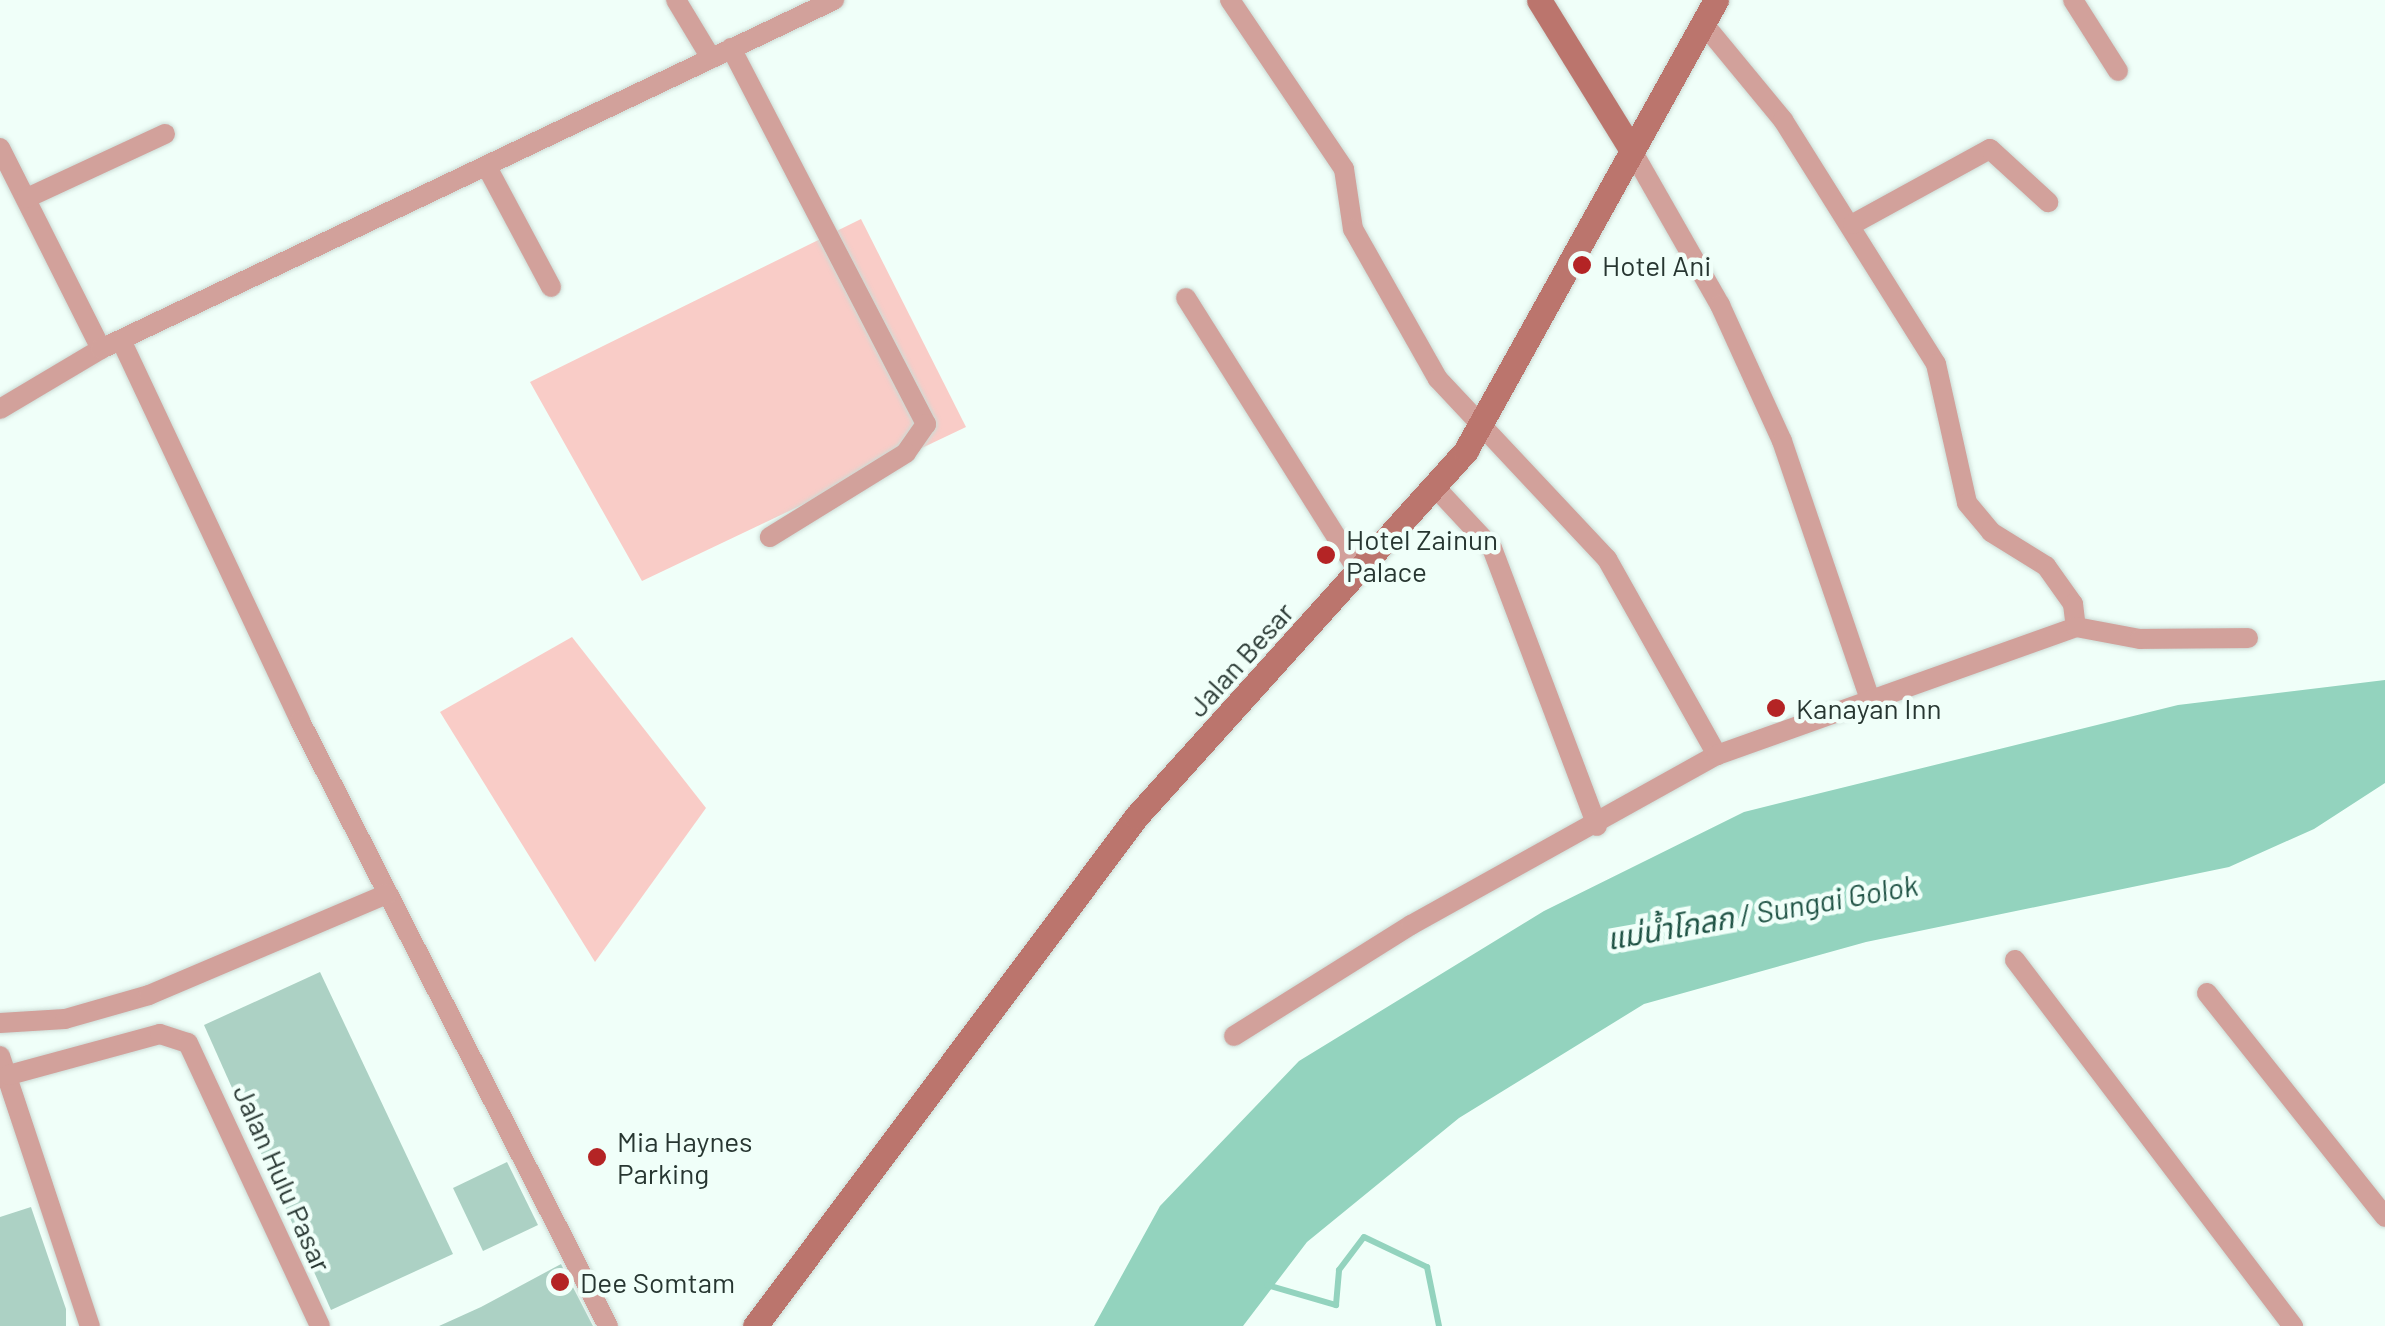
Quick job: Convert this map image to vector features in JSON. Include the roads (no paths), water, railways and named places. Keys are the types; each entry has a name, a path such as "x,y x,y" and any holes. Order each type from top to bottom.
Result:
{"main road":[{"path":"1539,0 1632,149"},
{"name":"Jalan Besar","path":"755,1326 1136,817 1435,487 1482,421 1716,0"}],"street":[{"path":"676,0 710,58"},
{"path":"0,409 111,345 834,0"},
{"path":"1230,0 1344,169 1353,229 1438,379 1482,421 1607,559 1716,755"},
{"path":"2073,0 2118,72"},
{"path":"1703,23 1853,224 1936,364 1967,503 1991,532 2046,566 2074,604 2076,627"},
{"path":"731,48 926,424 906,453 770,537"},
{"path":"28,198 165,134"},
{"path":"0,148 111,345 608,1326"},
{"path":"1632,149 1720,305 1782,441 1869,697"},
{"path":"1853,224 1990,149 2048,202"},
{"path":"487,167 552,288"},
{"path":"1186,298 1359,573"},
{"path":"1435,487 1492,548 1597,826"},
{"path":"1234,1036 1411,925 1597,826 1716,755 1869,697 2076,627 2140,638 2248,638"},
{"path":"0,1022 65,1019 149,995 387,894"},
{"path":"2016,960 2294,1326"},
{"path":"2207,992 2385,1218"},
{"name":"Jalan Hulu Pasar","path":"5,1066 160,1034 195,1053 320,1326"},
{"path":"5,1066 90,1326"},
{"path":"0,1102 28,1130"}],"water":[{"name":"แม่น้ำโกลก / Sungai Golok","path":"2385,680 2385,783 2314,829 2229,867 1866,942 1644,1004 1459,1118 1307,1242 1243,1326 1094,1326 1160,1206 1299,1061 1544,911 1744,812 2178,705"}],"waterway":[{"path":"1267,1285 1336,1305 1339,1270 1364,1237 1427,1267 1439,1326"}],"place":[{"name":"Hotel Ani","path":"1582,265"},
{"name":"Hotel Zainun Palace","path":"1326,555"},
{"name":"Kanayan Inn","path":"1776,708"},
{"name":"Mia Haynes Parking","path":"597,1157"},
{"name":"Dee Somtam","path":"560,1282"}]}
